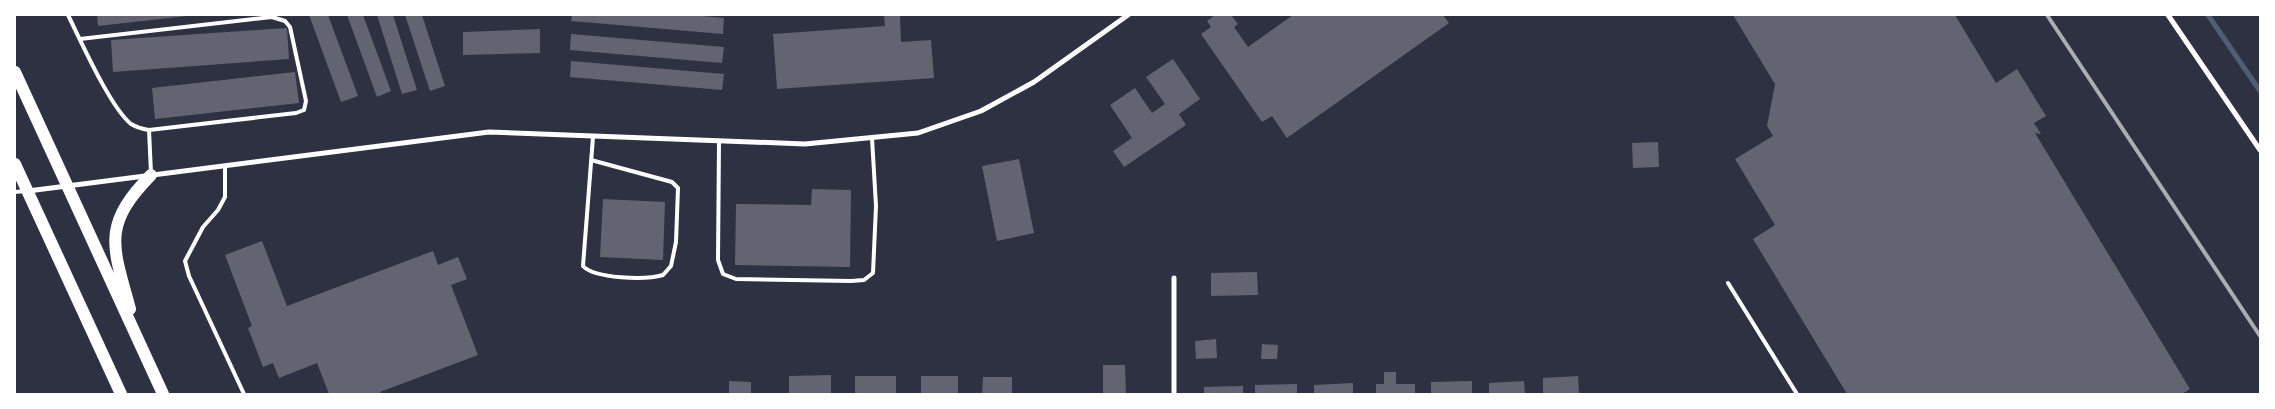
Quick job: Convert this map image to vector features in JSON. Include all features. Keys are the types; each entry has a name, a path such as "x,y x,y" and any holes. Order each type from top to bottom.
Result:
{"main road":[{"path":"15,72 163,394"},
{"path":"15,164 21,192 120,394"},
{"path":"138,340 118,264 114,236 118,217 133,194 151,175"}],"street":[{"path":"21,192 489,132 805,144 918,133 981,111 1034,82 1128,15"},
{"path":"2168,15 2260,150"},
{"path":"1174,278 1174,394"}],"lane":[{"path":"68,15 80,39 114,104 131,124 149,130 296,113 304,110 306,101 290,27 286,21 272,17 80,39"},
{"path":"149,130 151,175"},
{"path":"591,160 672,182 678,188 676,242 671,266 663,275 654,278 630,277 588,272 583,266 591,160 593,137"},
{"path":"719,142 718,260 723,274 736,278 850,281 864,280 873,273 876,206 872,138"},
{"path":"225,167 225,197 218,210 203,228 185,261 189,276 244,394"},
{"path":"1728,283 1797,394"}],"building":[{"path":"97,15 187,15 187,16 98,26"},
{"path":"309,15 328,15 358,96 341,102"},
{"path":"347,15 363,15 391,91 377,97"},
{"path":"377,15 393,15 417,90 402,94"},
{"path":"405,15 422,15 445,86 430,91"},
{"path":"572,15 691,15 724,18 723,34 571,21"},
{"path":"884,15 900,15 901,42 931,40 934,78 777,89 773,34 885,26"},
{"path":"1215,15 1231,15 1238,24 1234,27 1248,47 1293,15 1443,15 1449,23 1287,138 1272,116 1262,122 1201,34 1211,27 1207,21"},
{"path":"1733,15 1955,15 1996,83 2017,69 2046,116 2034,123 2041,134 2035,133 2190,389 2182,394 1847,394 1753,239 1775,225 1735,159 1773,136 1767,126 1775,84"},
{"path":"287,28 289,59 113,72 111,40"},
{"path":"540,29 540,53 463,55 463,32"},
{"path":"571,34 724,47 722,63 570,50"},
{"path":"1173,59 1200,99 1179,114 1186,125 1124,167 1113,151 1132,138 1110,105 1135,88 1152,113 1165,104 1146,77"},
{"path":"571,61 724,74 722,90 570,77"},
{"path":"295,72 299,103 155,119 152,88"},
{"path":"1658,142 1659,167 1633,168 1632,143"},
{"path":"1019,159 1034,233 997,241 982,166"},
{"path":"812,189 851,190 850,267 735,265 736,204 811,205"},
{"path":"603,199 665,202 663,260 600,257"},
{"path":"262,241 287,306 433,251 438,265 458,257 467,279 451,285 478,355 380,392 381,394 329,394 317,363 279,378 273,363 263,367 248,328 252,326 225,255"},
{"path":"1257,272 1258,295 1211,296 1211,273"},
{"path":"1216,339 1217,358 1196,359 1195,341"},
{"path":"1262,344 1278,345 1277,359 1261,359"},
{"path":"1103,365 1125,365 1126,394 1103,394"},
{"path":"1384,372 1396,372 1396,384 1415,384 1415,394 1376,394 1376,384 1384,384"},
{"path":"831,375 831,394 789,394 789,376"},
{"path":"855,376 896,376 896,394 855,394"},
{"path":"921,376 958,376 958,394 921,394"},
{"path":"1578,376 1579,394 1543,394 1543,378"},
{"path":"983,377 1012,377 1012,394 982,394"},
{"path":"729,381 751,382 751,394 729,394"},
{"path":"1472,381 1472,394 1431,394 1431,382"},
{"path":"1524,381 1525,394 1489,394 1489,383"},
{"path":"1353,383 1353,394 1314,394 1314,385"},
{"path":"1297,384 1297,394 1255,394 1255,385"},
{"path":"1243,386 1243,394 1204,394 1204,387"}],"waterway":[{"path":"2208,15 2260,91"}],"railway":[{"path":"2047,15 2260,336"}]}
